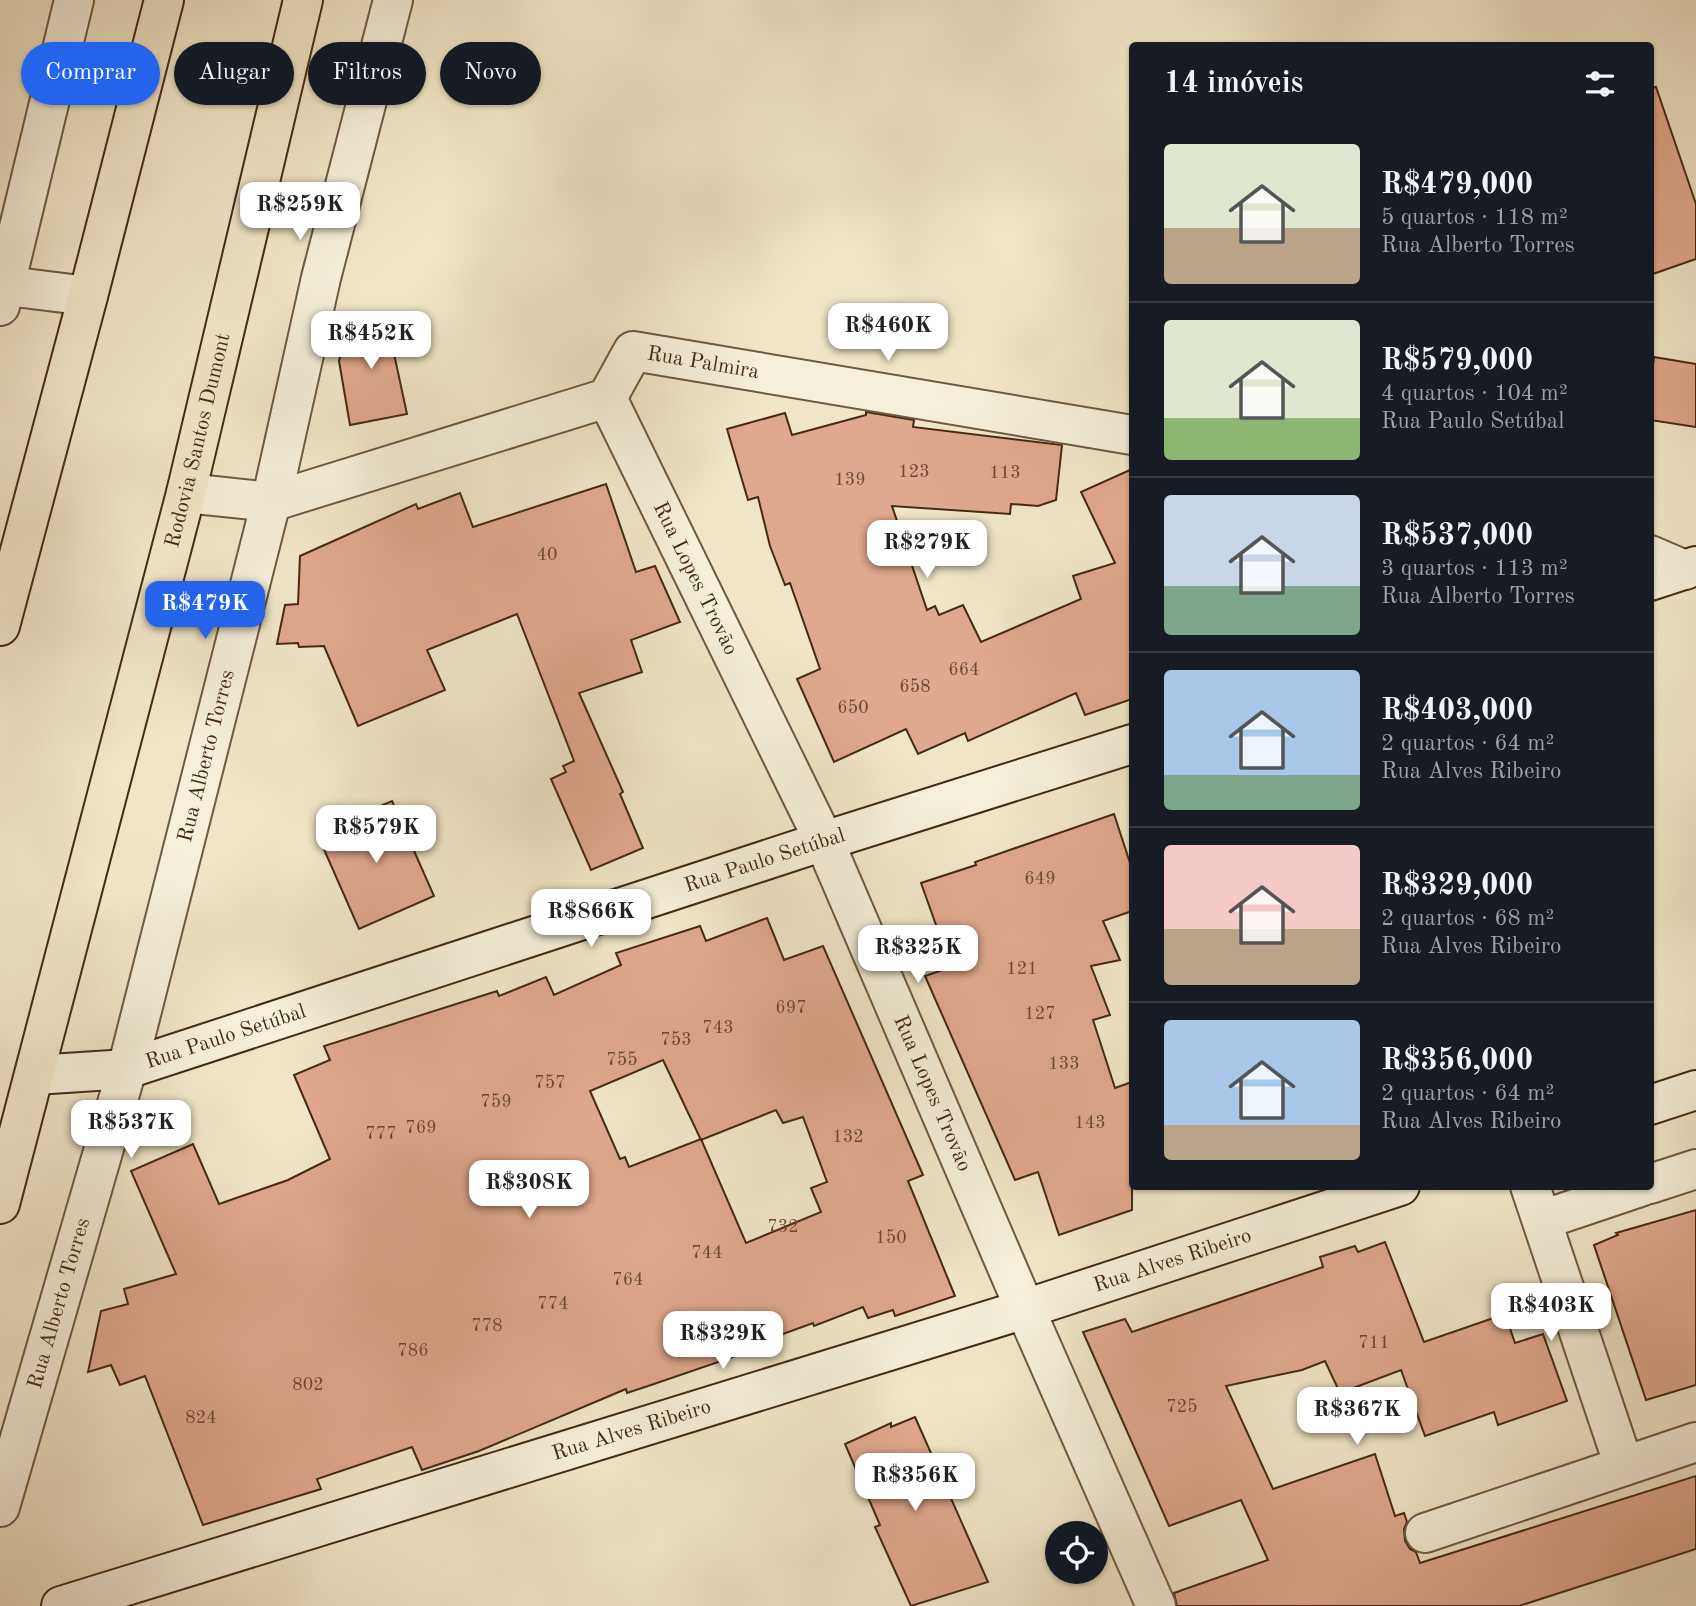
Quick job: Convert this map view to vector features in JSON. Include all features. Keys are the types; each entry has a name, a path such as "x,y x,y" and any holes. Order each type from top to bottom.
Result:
{"highway":[{"path":"0,626 164,0"},
{"name":"Rodovia Santos Dumont","path":"0,1204 186,493 303,0"}],"street":[{"path":"74,0 2,292 88,296"},
{"name":"Rua Alberto Torres","path":"0,1507 127,1069 271,502 321,278 393,0"},
{"name":"Rua Palmira","path":"607,398 633,351 1129,434"},
{"path":"186,493 271,502 607,398"},
{"name":"Rua Lopes Trovão","path":"607,398 824,841 1156,1606"},
{"path":"1654,558 1677,572"},
{"name":"Rua Paulo Setúbal","path":"35,1075 127,1069 824,841 1129,745"},
{"path":"1654,1104 1696,1090"},
{"path":"1654,1183 1696,1169"},
{"name":"Rua Alves Ribeiro","path":"61,1606 1026,1309 1388,1190"},
{"path":"1618,1190 1536,1203 1624,1466"},
{"path":"1426,1533 1696,1442"}],"building":[{"path":"1654,87 1696,204 1696,259 1654,274"},
{"path":"385,312 407,414 350,425 339,361 350,319"},
{"path":"1654,357 1696,364 1696,427 1654,421"},
{"path":"866,412 914,420 913,427 1062,445 1056,500 1038,506 1011,504 1010,514 892,506 927,610 935,606 939,615 963,605 981,642 1081,599 1073,576 1115,563 1081,492 1129,470 1129,700 1085,715 1076,693 968,741 965,733 918,754 906,729 834,762 797,679 820,669 790,583 785,585 770,546 758,497 748,500 727,429 785,413 792,435 866,415"},
{"path":"606,484 636,572 655,566 680,622 631,640 642,672 579,693 623,792 620,794 643,848 591,870 551,779 566,772 563,766 574,761 517,614 427,650 445,690 358,726 324,646 277,644 285,605 298,604 300,556 416,504 418,509 460,493 473,527"},
{"path":"392,801 434,896 359,929 319,838 345,827 343,822"},
{"path":"1114,814 1129,860 1129,912 1103,921 1120,960 1091,966 1110,1015 1093,1020 1115,1088 1129,1083 1129,1190 1132,1190 1132,1210 1059,1235 1038,1172 1015,1180 925,976 951,967 921,883 976,865 975,862"},
{"path":"767,918 784,960 823,946 923,1175 908,1181 955,1296 895,1316 893,1310 868,1318 863,1307 731,1353 733,1357 627,1393 626,1389 479,1451 422,1470 412,1447 317,1479 321,1489 203,1525 145,1376 120,1385 111,1365 88,1372 101,1311 128,1304 124,1289 176,1274 131,1171 193,1144 219,1204 288,1180 330,1159 294,1075 330,1060 324,1046 497,991 499,996 546,977 554,995 621,965 616,953 700,926 706,941","holes":["663,1060 701,1139 629,1167 625,1157 620,1159 590,1091","776,1110 783,1123 803,1117 827,1182 811,1188 821,1212 746,1243 701,1140"]},
{"path":"1696,1210 1696,1385 1646,1400 1594,1245 1618,1235 1616,1233"},
{"path":"1385,1242 1424,1342 1505,1314 1515,1343 1543,1334 1567,1401 1498,1425 1494,1412 1425,1436 1401,1370 1340,1393 1325,1361 1302,1370 1226,1386 1273,1489 1375,1454 1395,1516 1404,1513 1407,1522 1404,1529 1405,1541 1410,1549 1416,1552 1420,1563 1696,1476 1696,1549 1519,1606 1177,1606 1174,1593 1268,1560 1241,1500 1169,1526 1083,1332 1125,1319 1132,1332 1323,1267 1320,1257 1355,1246 1358,1252"},
{"path":"915,1417 988,1582 911,1606 875,1527 880,1525 845,1444 891,1423 891,1427"}]}
